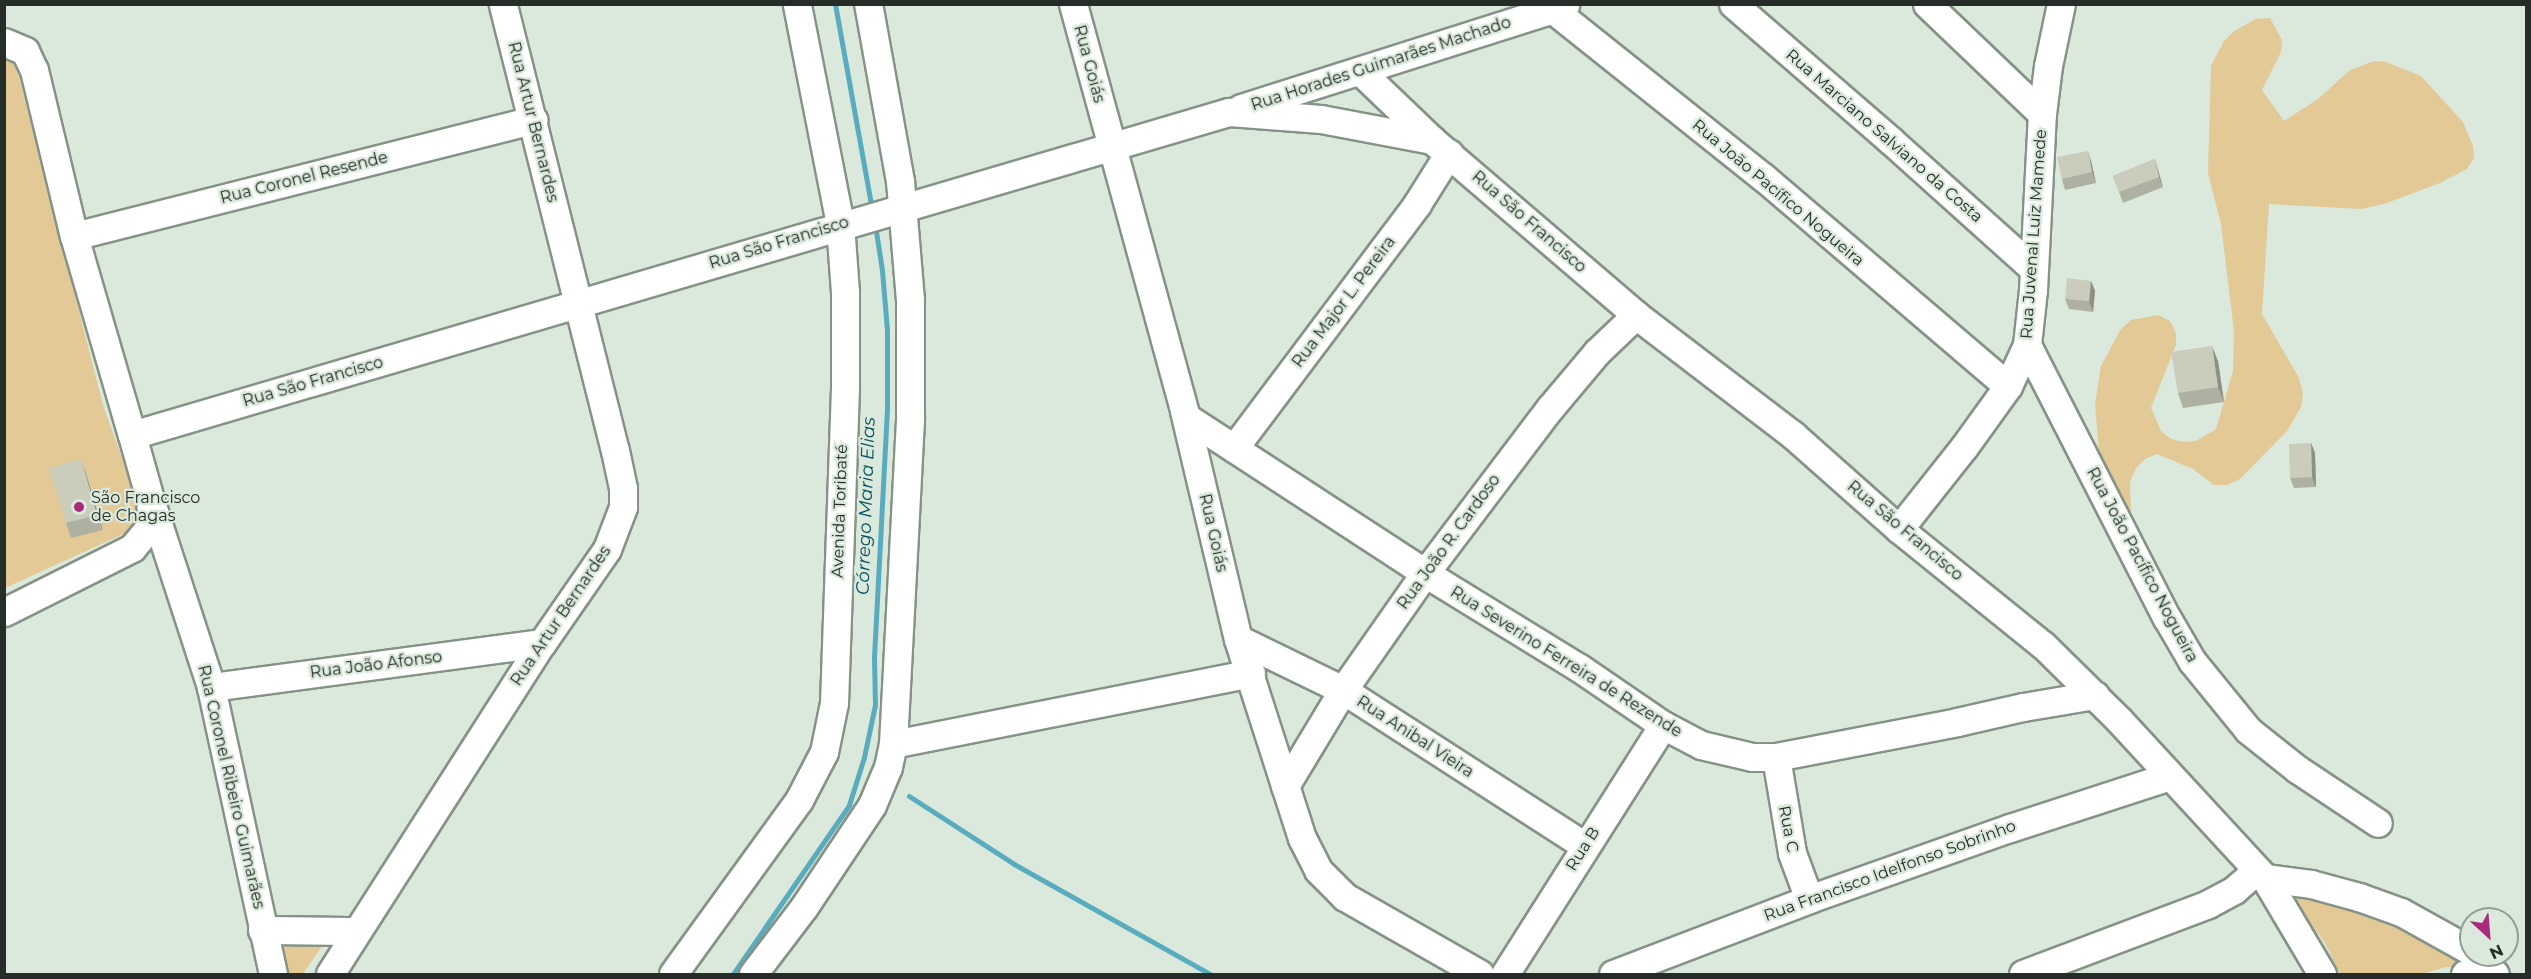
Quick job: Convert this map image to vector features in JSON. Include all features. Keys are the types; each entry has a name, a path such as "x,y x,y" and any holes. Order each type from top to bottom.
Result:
{"street":[{"name":"Rua Artur Bernardes","path":"330,975 356,931 542,644 607,549 623,507 623,488 534,120 503,4"},
{"name":"Avenida Toribaté","path":"673,975 799,800 824,752 834,703 845,385 847,222 797,4"},
{"path":"753,975 804,907 872,805 888,767 893,744 910,416 910,300 868,4"},
{"name":"Rua Goiás","path":"1073,4 1186,417 1238,639 1251,673 1302,838 1318,870 1345,897 1480,975"},
{"name":"Rua Marciano Salviano da Costa","path":"1733,4 1916,162 2034,269"},
{"path":"1927,4 2042,114"},
{"name":"Rua Juvenal Luiz Mamede","path":"1899,529 1965,447 2008,386 2027,345 2034,269 2042,114 2048,66 2061,4"},
{"name":"Rua Horades Guimarães Machado","path":"1229,112 1554,6"},
{"name":"Rua João Pacífico Nogueira","path":"1554,6 1763,177 2008,386"},
{"name":"Rua Coronel Ribeiro Guimarães","path":"4,42 17,45 32,60 74,236 150,499 211,687 273,975"},
{"name":"Rua São Francisco","path":"1360,71 1441,146 1636,315 1793,435 1899,529 2027,632 2095,695 2261,874 2322,975"},
{"name":"Rua São Francisco","path":"132,435 579,304 847,222 1229,112 1321,119 1441,146"},
{"name":"Rua Coronel Resende","path":"74,236 534,120"},
{"name":"Rua Major L. Pereira","path":"1234,448 1417,204 1441,146"},
{"name":"Rua João R. Cardoso","path":"1285,786 1343,690 1425,573 1550,408 1597,352 1636,315"},
{"name":"Rua João Pacífico Nogueira","path":"2027,345 2167,618 2192,661 2248,730 2297,770 2378,823"},
{"name":"Rua Severino Ferreira de Rezende","path":"1186,417 1425,573 1578,667 1663,725 1701,745 1752,757 1776,757 1958,722 2023,707 2095,695"},
{"path":"4,612 132,548 148,529 151,521 150,499"},
{"path":"132,548 169,555"},
{"name":"Rua Anibal Vieira","path":"1238,639 1343,690 1585,846"},
{"name":"Rua João Afonso","path":"211,687 542,644"},
{"path":"893,744 1251,673"},
{"name":"Rua B","path":"1505,975 1663,725"},
{"name":"Rua C","path":"1776,757 1792,853 1809,899"},
{"name":"Rua Francisco Idelfonso Sobrinho","path":"1613,975 1809,899 2010,828 2170,776"},
{"path":"2023,975 2208,904 2261,874 2359,897 2401,912 2459,944"},
{"path":"262,930 356,931"}],"shaded area":[{"path":"2270,18 2282,40 2281,52 2262,90 2284,121 2318,99 2350,70 2374,61 2386,62 2421,76 2463,122 2473,146 2474,158 2467,169 2440,183 2387,203 2362,209 2269,204 2262,314 2299,378 2303,394 2301,407 2287,431 2240,479 2227,485 2214,485 2193,469 2157,454 2145,459 2136,468 2130,482 2131,511 2118,511 2101,478 2095,404 2101,366 2121,329 2131,320 2158,315 2170,321 2176,333 2176,345 2151,408 2161,431 2171,439 2184,442 2196,441 2216,429 2233,371 2234,331 2221,224 2208,173 2211,66 2224,41 2234,31 2256,19"},
{"path":"4,56 14,64 20,80 103,405 137,500 139,518 130,531 5,588"},
{"path":"2286,890 2354,905 2455,951 2459,957 2459,966 2446,967 2422,974 2340,974 2325,943"},
{"path":"270,938 324,943 303,974 279,974"}],"building":[{"path":"2088,151 2092,172 2062,179 2057,157"},
{"path":"2155,159 2159,177 2119,192 2113,176"},
{"path":"2067,278 2091,281 2089,301 2065,299"},
{"path":"2212,346 2218,387 2178,393 2171,352"},
{"path":"2311,443 2312,477 2290,478 2289,444"},
{"name":"São Francisco de Chagas","path":"81,459 97,515 66,523 49,468"}],"waterway":[{"name":"Córrego Maria Elias","path":"835,4 872,210"},
{"name":"Córrego Maria Elias","path":"733,974 849,805 864,757 875,705 874,657 887,407 887,330 882,270 875,225"},
{"path":"909,796 1014,864 1210,974"}],"place":[{"name":"São Francisco de Chagas","path":"79,507"}]}
